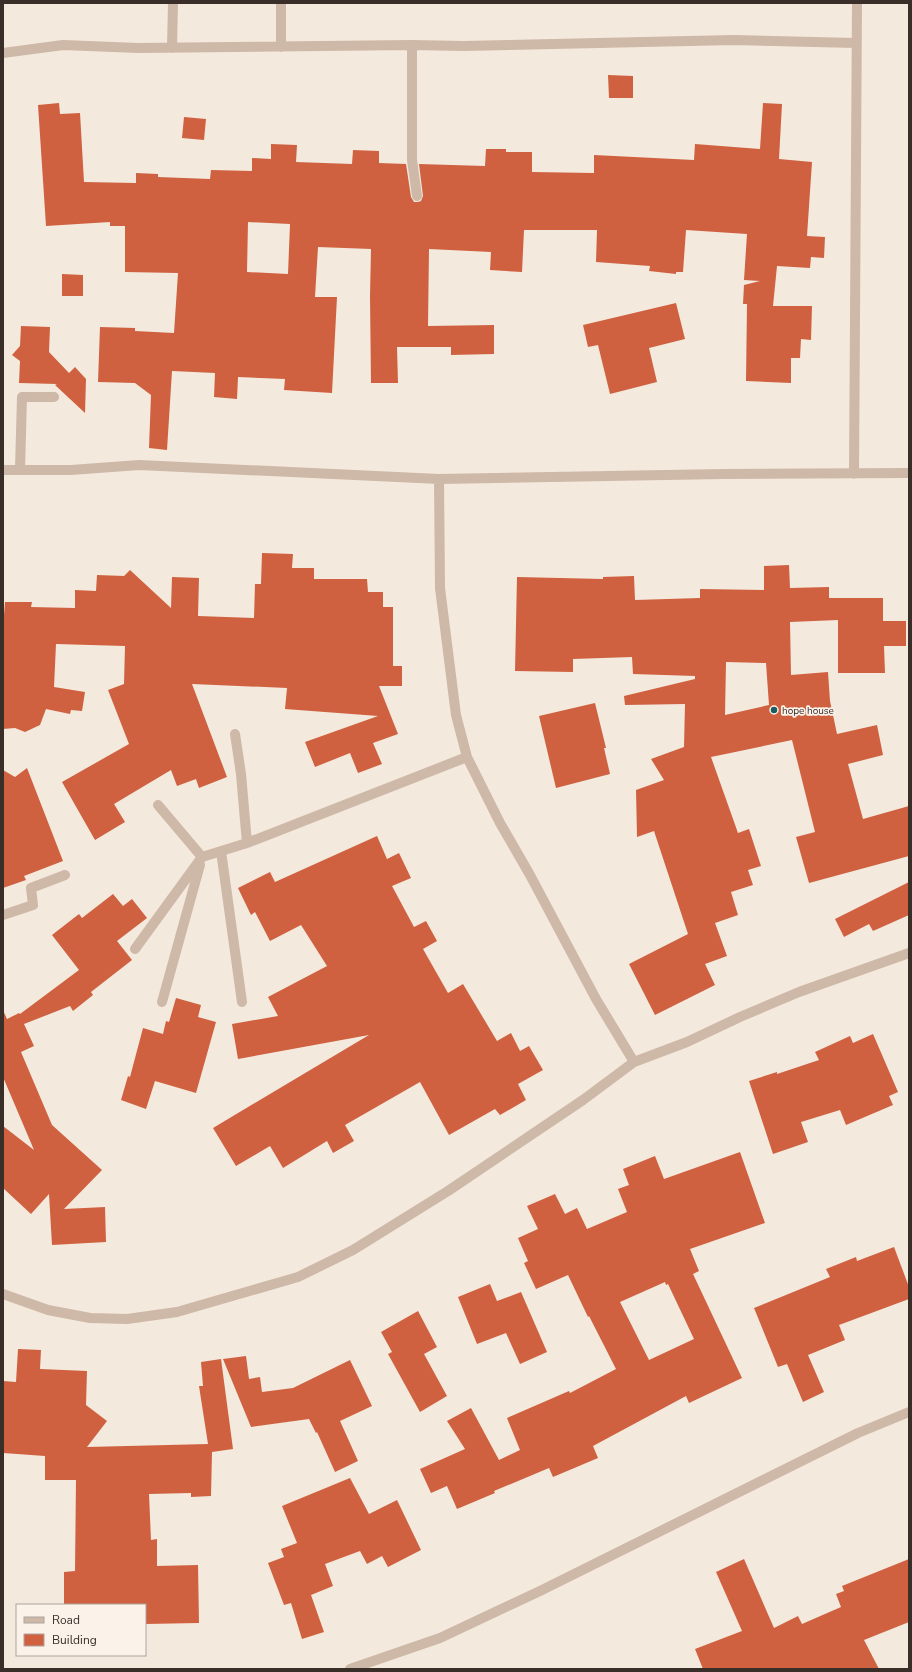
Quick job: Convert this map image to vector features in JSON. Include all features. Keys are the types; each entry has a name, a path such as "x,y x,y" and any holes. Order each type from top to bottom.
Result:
{"street":[{"path":"172,3 172,48"},
{"path":"281,3 281,47"},
{"path":"854,474 857,3"},
{"path":"3,53 63,46 138,48 412,45 463,46 734,40 856,43"},
{"path":"412,45 412,160 417,196"},
{"path":"20,469 22,397 54,398"},
{"path":"3,470 72,470 139,465 439,480 723,474 909,473"},
{"path":"439,480 440,588 456,715 467,757 500,823 596,999 634,1062"},
{"path":"235,734 241,774 246,843"},
{"path":"135,948 202,857 246,843 467,757"},
{"path":"158,805 202,857"},
{"path":"221,851 242,1002"},
{"path":"162,1002 202,857"},
{"path":"3,915 33,905 31,888 65,875"},
{"path":"3,1294 48,1310 90,1318 127,1319 177,1312 298,1277 353,1250 448,1191 583,1100 634,1062 687,1042 740,1017 799,992 909,953"},
{"path":"350,1669 440,1638 547,1587 858,1433 909,1412"}],"building":[{"path":"608,75 633,76 633,98 609,98"},
{"path":"59,103 60,114 80,113 84,182 136,183 136,173 158,174 158,177 210,179 211,170 252,171 252,158 271,159 271,144 297,145 296,162 352,164 353,150 379,151 379,163 406,164 411,197 414,202 418,202 421,201 423,196 419,164 485,166 486,149 506,149 506,152 532,152 532,172 594,173 594,155 694,160 695,144 760,149 763,103 782,104 779,159 812,162 807,236 825,237 824,258 811,257 810,268 777,266 773,306 812,306 811,340 801,339 800,358 791,358 791,383 746,381 747,304 743,304 744,285 760,281 744,280 747,234 686,230 683,272 676,272 676,274 649,271 650,266 596,262 597,230 524,230 522,272 490,270 491,252 429,249 428,326 494,325 494,354 451,355 451,347 397,347 398,383 371,383 371,249 318,247 315,297 337,297 332,393 284,390 285,379 238,377 237,399 214,397 215,373 172,371 167,450 149,448 151,395 135,383 98,382 100,327 135,328 135,331 174,333 178,273 125,272 125,226 110,226 110,222 46,226 38,105","holes":["248,222 290,224 288,274 247,272"]},
{"path":"184,117 206,119 204,140 182,138"},
{"path":"62,274 83,275 83,296 62,296"},
{"path":"676,303 685,339 649,348 657,382 610,394 598,345 588,347 583,325"},
{"path":"21,326 50,327 49,352 69,373 75,367 86,379 85,413 55,385 57,384 19,383 20,361 12,355 20,346"},
{"path":"262,553 293,554 292,568 314,568 314,579 367,579 368,592 383,592 383,607 393,607 393,666 402,666 402,686 379,686 398,734 373,743 382,764 358,773 350,753 315,767 305,742 378,716 285,709 287,688 192,684 227,777 199,788 196,779 177,786 171,770 114,804 125,822 95,840 62,782 129,744 108,690 124,684 125,646 56,644 54,687 85,692 82,711 71,710 70,714 46,709 40,725 25,732 15,728 3,729 3,615 5,602 32,602 31,607 75,608 75,590 96,591 97,575 124,576 130,570 171,608 172,577 199,578 198,616 254,618 255,584 261,584"},
{"path":"789,565 790,588 829,587 829,598 883,598 883,621 906,621 906,646 884,646 885,673 838,673 838,620 790,622 791,675 828,672 830,701 837,734 877,725 883,755 848,764 863,819 909,806 909,856 809,883 796,837 815,832 792,740 711,757 738,833 749,829 761,866 748,870 753,885 731,892 738,915 715,923 727,956 705,964 715,985 655,1015 629,964 688,934 654,831 637,837 636,790 664,780 651,759 684,747 685,704 625,705 624,696 695,679 695,676 633,674 632,657 573,659 573,672 515,671 517,577 603,579 603,577 634,576 635,600 700,598 700,589 764,590 764,566","holes":["726,662 766,663 769,705 725,715"]},
{"path":"595,703 606,748 604,748 610,774 556,788 539,716"},
{"path":"27,768 63,861 24,876 26,880 3,888 3,770 15,777"},
{"path":"377,836 387,859 399,853 411,878 392,886 414,927 426,921 437,941 423,949 448,993 463,984 497,1041 511,1033 520,1051 529,1046 543,1070 518,1084 526,1100 500,1115 495,1109 449,1135 420,1082 345,1125 354,1141 333,1153 327,1141 283,1168 270,1146 236,1166 213,1128 369,1035 238,1059 232,1024 278,1016 268,997 327,966 301,925 270,941 255,912 251,915 238,888 270,872 275,882"},
{"path":"909,882 909,915 873,931 869,924 844,937 835,919"},
{"path":"113,894 123,906 132,899 147,918 117,941 132,960 91,992 93,995 73,1011 70,1006 24,1024 34,1046 21,1052 52,1125 102,1170 64,1209 105,1207 106,1242 52,1245 49,1194 31,1214 3,1188 3,1126 34,1150 3,1077 3,1010 7,1019 19,1013 20,1014 79,970 52,935 79,914 82,918"},
{"path":"176,998 201,1005 198,1017 216,1022 196,1093 155,1081 146,1109 121,1100 128,1076 130,1077 143,1028 163,1034 166,1021 169,1022"},
{"path":"873,1034 898,1092 889,1096 893,1105 846,1125 840,1110 801,1122 808,1142 773,1154 749,1081 777,1072 777,1074 819,1060 815,1052 850,1036 853,1043"},
{"path":"740,1152 765,1223 690,1249 699,1271 693,1274 742,1378 689,1403 686,1396 593,1446 598,1458 553,1477 549,1468 494,1491 495,1493 457,1509 447,1486 431,1493 420,1469 465,1449 447,1421 471,1408 499,1460 520,1450 507,1418 569,1391 570,1393 616,1369 589,1316 588,1317 568,1275 536,1289 524,1263 528,1261 518,1238 538,1229 527,1206 555,1194 565,1214 577,1208 587,1229 627,1212 618,1189 629,1185 623,1169 655,1156 664,1179","holes":["665,1282 666,1285 668,1284 694,1339 649,1360 620,1302"]},
{"path":"894,1247 909,1287 909,1299 839,1325 845,1340 808,1355 824,1392 803,1402 787,1364 778,1367 754,1308 830,1277 826,1269 856,1257 857,1261"},
{"path":"490,1284 497,1301 521,1292 547,1352 520,1364 506,1333 477,1344 458,1297"},
{"path":"418,1311 437,1347 424,1354 447,1396 420,1412 388,1354 392,1352 381,1332"},
{"path":"18,1349 41,1350 40,1369 87,1371 86,1405 107,1421 87,1447 208,1444 199,1386 203,1386 201,1362 221,1359 233,1449 212,1452 211,1496 191,1497 191,1493 149,1494 151,1540 157,1539 157,1566 198,1565 199,1623 146,1624 146,1604 64,1604 64,1572 75,1571 76,1480 45,1480 45,1456 3,1453 3,1381 16,1382"},
{"path":"246,1356 249,1379 260,1377 262,1392 293,1388 350,1360 372,1406 340,1421 358,1461 335,1472 317,1432 316,1433 309,1419 251,1427 223,1359"},
{"path":"350,1478 369,1514 397,1500 421,1550 388,1567 382,1556 367,1564 360,1551 325,1564 333,1586 311,1595 324,1632 302,1639 291,1603 284,1605 268,1563 284,1557 281,1549 297,1543 282,1506"},
{"path":"744,1559 774,1628 798,1616 802,1624 841,1607 836,1594 844,1591 842,1586 909,1559 909,1622 864,1640 879,1669 703,1669 695,1649 742,1631 716,1572"}],"place":[{"name":"hope house","path":"774,710"}]}
